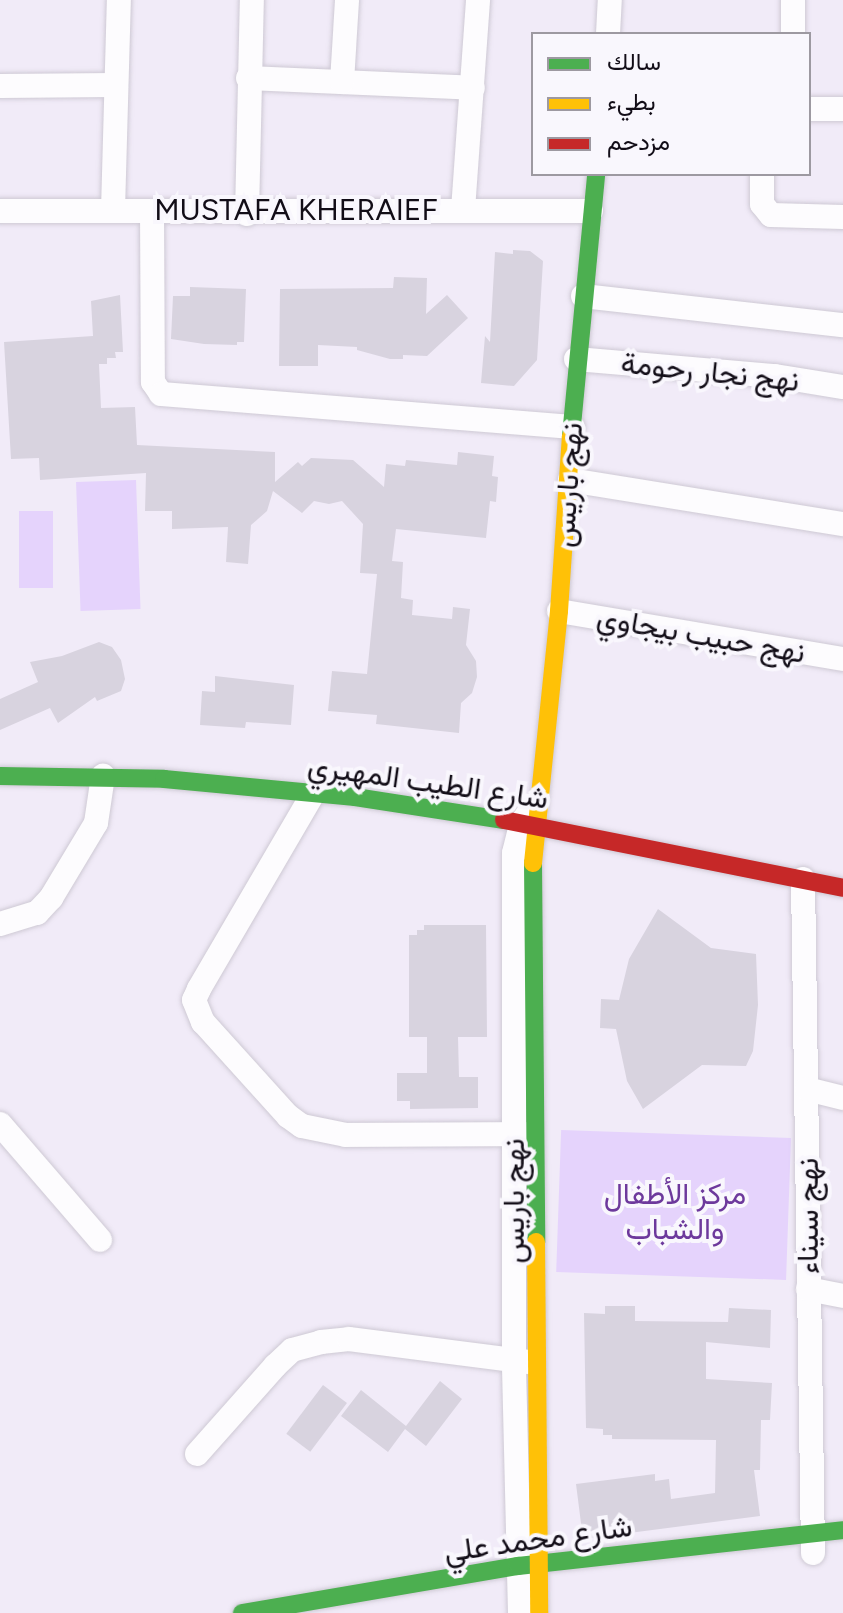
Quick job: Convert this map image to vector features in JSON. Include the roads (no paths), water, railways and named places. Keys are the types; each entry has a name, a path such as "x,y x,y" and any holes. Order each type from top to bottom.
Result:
{"street":[{"path":"113,210 119,0"},
{"path":"247,214 252,0"},
{"path":"342,82 347,0"},
{"path":"463,210 478,0"},
{"path":"608,32 610,0"},
{"path":"793,0 793,32"},
{"path":"248,78 473,88"},
{"path":"0,86 115,85"},
{"path":"811,109 843,109"},
{"name":"نهج باريس","path":"520,1613 529,1579 539,1362 525,1134 514,853 540,796 570,480 576,359 596,176"},
{"path":"762,176 762,204 771,215 843,217"},
{"name":"MUSTAFA KHERAIEF","path":"0,211 247,214 591,211"},
{"path":"152,211 153,382 161,394 573,427"},
{"path":"583,296 843,325"},
{"name":"نهج نجار رحومة","path":"576,359 775,376 843,387"},
{"path":"570,480 843,524"},
{"name":"نهج حبيب بيجاوي","path":"559,611 843,659"},
{"name":"شارع الطيب المهيري","path":"0,776 103,776 314,792 529,823 843,888"},
{"path":"0,924 37,913 51,898 96,823 103,776"},
{"path":"314,792 199,989 194,1000 203,1022 288,1116 302,1126 346,1135 525,1134"},
{"name":"نهج سيناء","path":"803,879 813,1548"},
{"path":"807,1089 843,1098"},
{"path":"0,1124 100,1240"},
{"name":"نهج باريس","path":"525,1134 514,1362 529,1579 539,1613"},
{"path":"808,1289 843,1296"},
{"path":"197,1454 292,1350 321,1342 349,1339 514,1362 539,1362"},
{"name":"شارع محمد علي","path":"242,1613 813,1548 843,1530"}],"park label":[{"name":"مركز الأطفال والشباب","path":"675,1211"}]}
